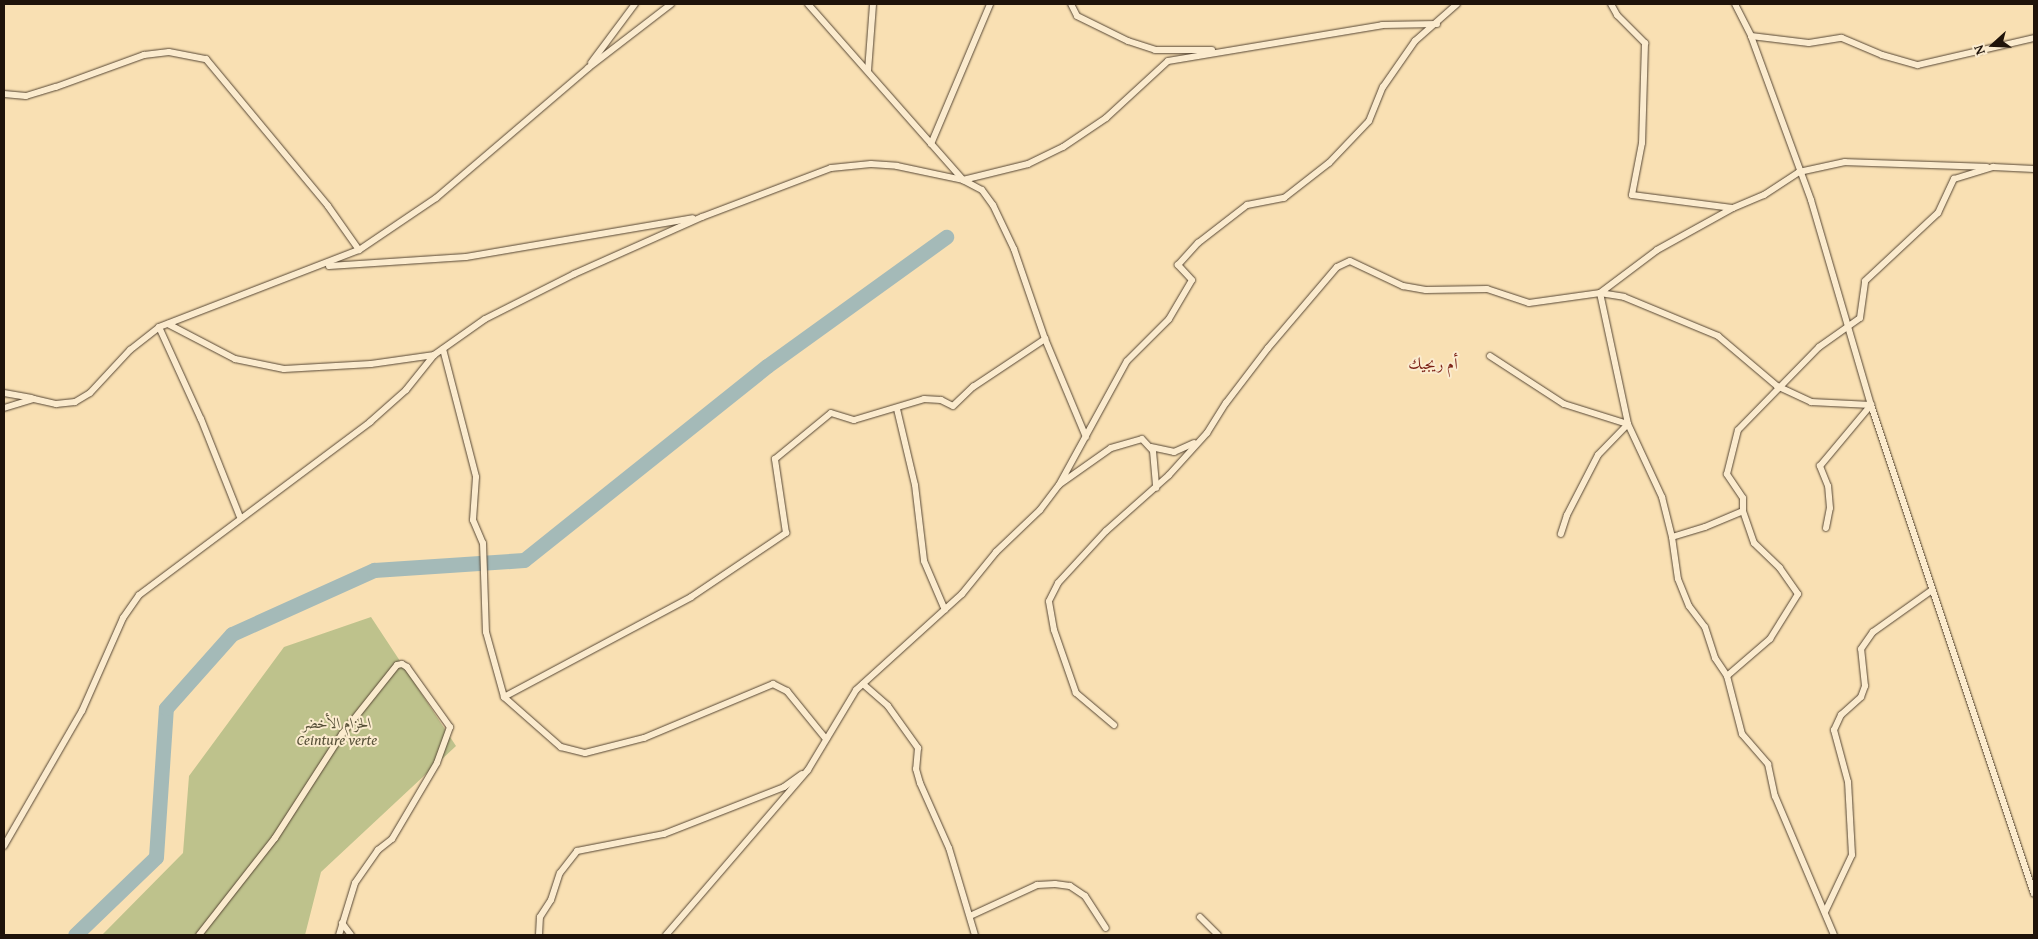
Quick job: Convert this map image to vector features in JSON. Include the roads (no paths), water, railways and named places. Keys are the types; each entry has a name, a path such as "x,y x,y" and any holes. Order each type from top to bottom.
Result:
{"street":[{"path":"588,68 635,4"},
{"path":"4,393 56,404 82,397 107,377 130,350 159,327 263,286 322,266 359,250 436,198 588,68 671,4"},
{"path":"808,4 963,180"},
{"path":"868,71 873,4"},
{"path":"931,144 990,4"},
{"path":"1071,4 1077,16 1098,28 1155,50 1228,50"},
{"path":"666,935 808,770 826,739 863,684 945,610 1059,485 1127,361 1169,319 1192,280 1178,265 1198,243 1247,204 1284,198 1329,163 1369,121 1383,87 1415,41 1437,24 1457,4"},
{"path":"1611,4 1617,15 1645,43 1642,143 1632,195 1734,208"},
{"path":"1735,4 1751,36 1799,172 1811,200 1871,405 2034,894"},
{"path":"963,180 1028,164 1063,147 1106,118 1168,62 1228,50 1382,25 1437,24"},
{"path":"1751,36 1809,43 1842,38 1882,55 1918,65 2034,38"},
{"path":"4,94 26,96 56,88 144,55 169,52 206,59 328,206 359,250"},
{"path":"1600,293 1657,250 1734,208 1764,195 1799,172 1845,162 2034,168"},
{"path":"4,846 82,711 123,618 139,595 240,517 370,422 406,390 434,355 484,319 574,274 702,217 831,168 871,164 897,166 963,180 982,190 993,205 1014,248 1045,339 1086,437"},
{"path":"1727,676 1770,639 1798,594 1780,568 1754,542 1742,511 1744,498 1727,474 1738,430 1777,386 1848,324 1860,318 1865,281 1938,212 1954,180 1993,167"},
{"path":"322,266 466,257 702,217"},
{"path":"1114,725 1076,693 1054,630 1049,601 1058,583 1106,531 1156,488 1207,432 1226,403 1322,284 1337,267 1350,261 1402,286 1426,290 1487,289 1529,303 1600,293 1624,296 1718,336 1777,386 1810,402 1871,405"},
{"path":"1600,293 1628,424 1662,497 1672,537 1678,579 1689,606 1705,627 1715,658 1727,676 1732,691 1737,724 1768,764 1775,796 1834,935"},
{"path":"168,324 235,359 284,369 371,364 434,355"},
{"path":"159,327 201,419 240,517"},
{"path":"504,697 691,597 786,533 775,459 831,413 854,420 898,409 924,399 941,400 953,406 973,387 1045,339"},
{"path":"443,349 476,477 473,520 483,543 486,632 504,697 561,747 585,753 644,738 773,684 787,691 826,739"},
{"path":"1490,356 1564,404 1628,424"},
{"path":"4,408 34,399"},
{"path":"1826,528 1830,508 1828,486 1820,466 1871,405"},
{"path":"898,409 915,485 924,561 945,610"},
{"path":"1561,534 1567,515 1598,456 1628,424"},
{"path":"1059,485 1117,445 1142,439 1151,447 1174,452 1184,450 1207,432"},
{"path":"1151,447 1156,488"},
{"path":"1672,537 1705,528 1742,511"},
{"path":"1825,912 1852,855 1848,782 1834,730 1841,715 1861,697 1865,686 1861,649 1873,632 1932,590"},
{"path":"199,935 275,838 342,734 397,665 402,664 408,667 450,727 437,763 392,838 378,850 356,883 339,935"},
{"path":"863,684 888,706 918,748 916,769 920,783 948,848 975,935"},
{"path":"538,935 540,917 551,900 560,873 577,852 664,834 784,787 808,770"},
{"path":"970,916 1037,885 1054,884 1070,886 1085,896 1106,928"},
{"path":"1200,916 1218,935"},
{"path":"342,923 351,935"}],"waterway":[{"path":"75,935 156,857 166,708 232,634 374,570 524,560 767,366 946,237"}],"district":[{"name":"أم ريجيك","path":"1433,363"}],"park label":[{"name":"الحزام الأخضر Ceinture verte","path":"337,730"}]}
